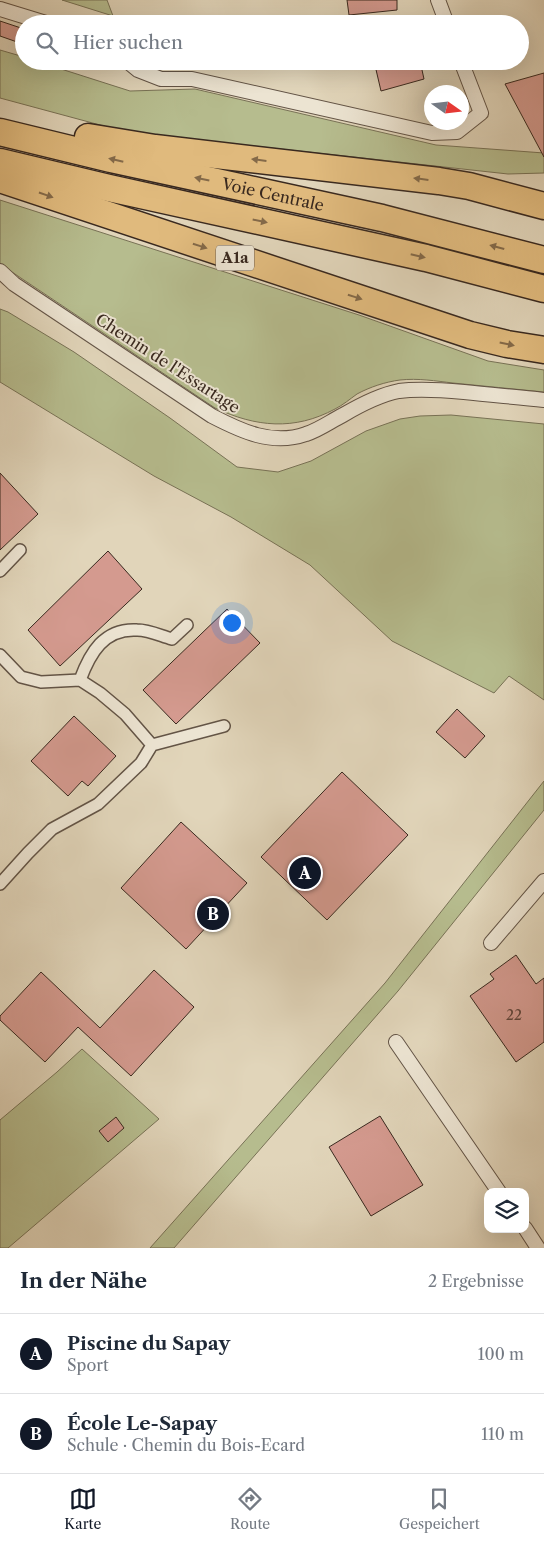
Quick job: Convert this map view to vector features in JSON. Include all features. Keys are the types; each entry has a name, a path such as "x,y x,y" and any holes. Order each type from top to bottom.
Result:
{"highway":[{"path":"0,119 155,148 439,181 469,186 544,206"},
{"name":"Voie Centrale","path":"0,132 93,155 391,220 544,260"},
{"name":"Voie Centrale","path":"0,162 109,188 381,247 544,289"},
{"name":"A1a","path":"0,179 470,335 544,350"},
{"path":"469,186 544,187"}],"street":[{"path":"438,0 444,15"},
{"path":"0,9 20,15"},
{"path":"138,70 161,79 192,79 432,133 457,132 481,113 464,70"},
{"name":"Chemin de l'Essartage","path":"0,271 14,284 212,416 255,435 269,438 286,438 306,434 367,402 399,391 443,390 544,400"},
{"name":"Chemin de l'Essartage","path":"0,281 14,284"},
{"path":"0,571 20,550"},
{"path":"80,680 87,662 102,640 119,631 138,630 172,639 187,625"},
{"path":"0,654 21,677 41,682 80,680 100,693 125,714 152,745"},
{"path":"0,884 52,829 98,804 141,763 152,745 224,726"},
{"path":"491,943 544,881"},
{"path":"396,1042 496,1188"},
{"path":"528,1233 538,1248"}],"green space":[{"path":"62,0 107,0 113,15"},
{"path":"0,50 15,54 15,70 64,70 130,91 195,89 436,145 544,153 544,173 508,174 126,132 0,98"},
{"path":"0,200 359,315 488,361 544,370 544,392 407,379 367,389 335,409 305,421 275,424 245,419 230,414 215,408 0,264"},
{"path":"0,309 74,352 237,467 278,472 311,461 366,431 400,419 420,416 451,415 544,424 544,700 509,676 494,693 392,641 310,565 231,517 154,476 0,382"},
{"path":"544,781 544,810 398,991 174,1248 150,1248 385,983"},
{"path":"82,1049 159,1119 8,1248 0,1248 0,1120"}],"building":[{"path":"347,0 397,0 397,10 349,15"},
{"path":"0,21 15,26 15,41 0,36"},
{"path":"376,70 422,70 424,79 381,91"},
{"path":"544,73 544,157 505,84"},
{"path":"0,473 38,514 0,550"},
{"path":"108,551 142,589 60,666 28,630"},
{"path":"227,609 260,643 176,724 143,690"},
{"path":"457,709 485,736 465,758 436,732"},
{"path":"74,716 116,756 88,786 82,781 68,796 31,761"},
{"path":"342,772 408,835 327,920 261,857"},
{"path":"181,822 247,883 186,949 121,888"},
{"path":"516,955 536,984 544,978 544,1042 516,1062 470,996 494,979 490,974"},
{"path":"154,970 194,1007 131,1076 78,1027 45,1062 0,1020 0,1016 41,972 100,1028"},
{"path":"380,1116 423,1185 371,1216 329,1147"},
{"path":"116,1117 124,1128 108,1142 99,1131"}],"place":[{"name":"Piscine du Sapay","path":"305,873"},
{"name":"École Le-Sapay","path":"213,914"}]}
